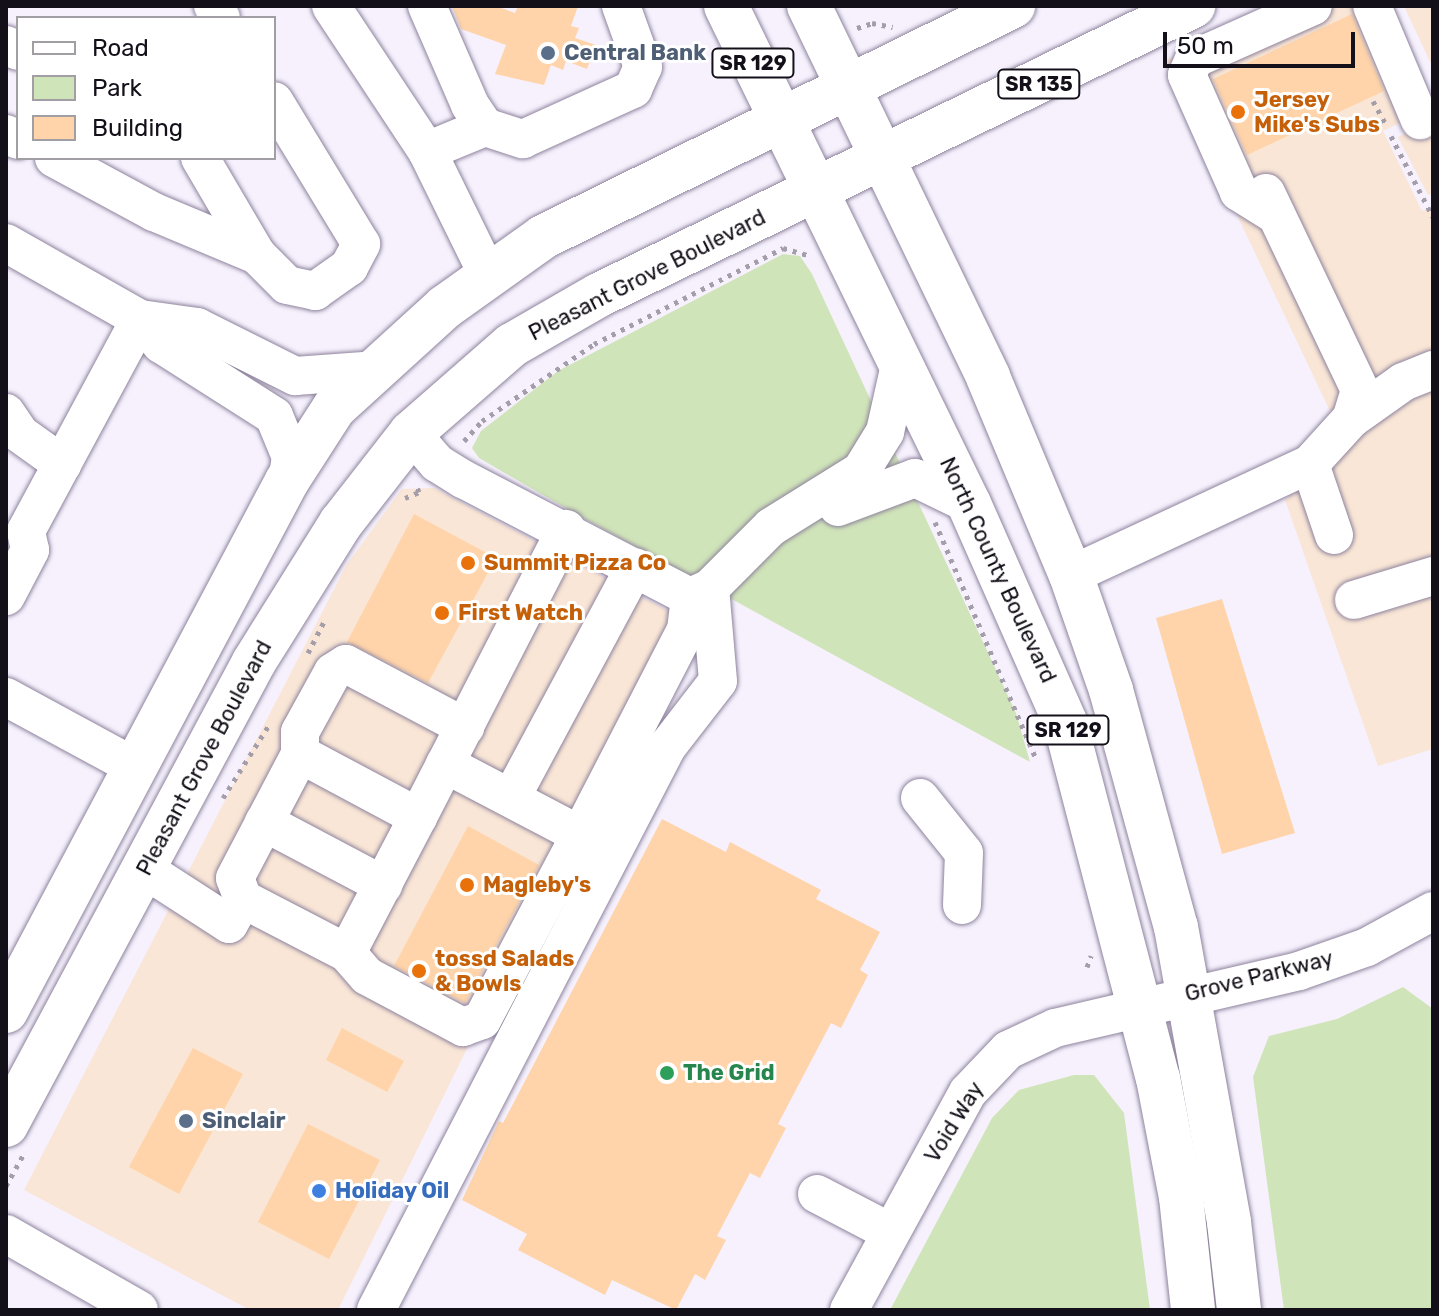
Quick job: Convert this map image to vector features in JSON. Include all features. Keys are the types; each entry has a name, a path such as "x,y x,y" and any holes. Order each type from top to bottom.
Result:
{"main road":[{"name":"North County Boulevard","path":"726,6 900,365 952,512 1065,722 1102,847 1166,1000 1229,1222 1239,1310"},
{"name":"North County Boulevard","path":"809,6 988,377 1071,575 1148,814 1166,1000 1158,1078 1181,1197 1193,1310"},
{"path":"6,1011 287,481 334,408 487,273 543,237 1013,6"},
{"name":"Pleasant Grove Boulevard","path":"6,1125 307,575 411,433 512,345 599,295 1193,6"}],"street":[{"path":"331,6 418,137 487,273"},
{"path":"427,6 477,116 523,139 633,89 643,67 621,6"},
{"path":"1313,6 1194,59 1187,75 1239,192 1271,204 1360,390 1351,419"},
{"path":"1372,6 1427,105"},
{"path":"1399,6 1427,105"},
{"path":"201,160 257,255 287,285 315,291 349,267 361,244 276,104"},
{"path":"418,137 477,116"},
{"path":"58,160 154,212 257,255"},
{"path":"11,258 140,319 197,327 295,376 378,370"},
{"path":"6,596 30,550 26,531 140,319"},
{"path":"140,319 161,344 274,416 291,457 287,481"},
{"path":"465,727 346,664 333,672 300,732 300,754 235,878 243,899 347,953 367,976 463,1027 482,1020 686,630 700,592 771,527 861,471 885,432 900,365"},
{"path":"1071,575 1310,464 1351,419 1403,382 1433,370"},
{"path":"6,413 20,434 62,464"},
{"path":"411,433 450,471 635,567 700,592"},
{"path":"1310,464 1334,535"},
{"path":"771,527 803,521 883,486 915,478 952,512"},
{"path":"347,953 566,529"},
{"path":"511,798 635,567"},
{"path":"1354,600 1433,576"},
{"path":"376,1310 402,1251 667,747 718,681 700,592"},
{"path":"6,697 135,767"},
{"path":"300,754 418,817"},
{"path":"445,764 580,835"},
{"path":"920,798 964,853 962,905"},
{"path":"264,822 383,885"},
{"path":"144,869 229,924 243,899"},
{"name":"Grove Parkway","path":"1166,1000 1299,971 1367,947 1431,916"},
{"name":"Void Way","path":"849,1310 968,1092 1008,1050 1055,1028 1166,1000"},
{"path":"817,1194 890,1232"},
{"path":"6,1234 139,1310"}],"path":[{"path":"848,32 872,23 899,28"},
{"path":"1373,101 1433,217"},
{"path":"464,441 482,421 594,344 783,248 799,248 812,261"},
{"path":"952,512 1041,773"},
{"path":"1087,967 1093,951"}],"shaded area":[{"path":"1286,6 1387,6 1430,108 1383,131 1422,211 1433,207 1433,749 1378,766 1285,500 1347,447 1164,61"},
{"path":"1404,6 1433,6 1433,68"},
{"path":"1433,120 1433,193 1428,195 1398,137"},
{"path":"434,488 680,617 338,1310 250,1310 24,1190 347,564 402,489"}],"green space":[{"path":"783,254 800,256 812,274 1016,713 1030,762 581,517 479,458 472,448 481,431 558,371"},
{"path":"1403,987 1433,1009 1433,1310 1284,1310 1253,1077 1269,1036 1337,1019"},
{"path":"1074,1075 1094,1075 1124,1113 1150,1310 890,1310 992,1118 1019,1090"}],"building":[{"name":"Central Bank","path":"452,6 496,6 515,13 518,6 578,6 571,26 579,28 575,38 596,45 587,69 566,61 563,70 551,65 544,85 495,74 506,45 461,29"},
{"path":"1352,14 1384,91 1247,155 1213,79"},
{"path":"414,514 496,558 428,683 347,642"},
{"path":"1222,599 1295,833 1222,854 1156,618"},
{"name":"The Grid","path":"662,819 726,852 730,842 821,890 816,899 880,932 860,970 868,975 841,1028 831,1023 778,1124 786,1128 760,1178 750,1173 717,1236 726,1240 705,1280 695,1274 676,1310 612,1280 605,1295 518,1250 527,1234 462,1200 499,1121 503,1123"},
{"path":"468,826 539,865 465,1003 394,966"},
{"path":"342,1028 404,1061 387,1092 326,1060"},
{"name":"Sinclair","path":"193,1048 243,1074 179,1194 129,1167"},
{"name":"Holiday Oil","path":"308,1124 380,1160 329,1259 258,1222"}],"place":[{"name":"Central Bank","path":"548,53"},
{"name":"Jersey Mike's Subs","path":"1238,112"},
{"name":"Summit Pizza Co","path":"468,563"},
{"name":"First Watch","path":"442,613"},
{"name":"Magleby's","path":"467,885"},
{"name":"tossd Salads & Bowls","path":"419,971"},
{"name":"The Grid","path":"667,1073"},
{"name":"Sinclair","path":"186,1121"},
{"name":"Holiday Oil","path":"319,1191"}]}
